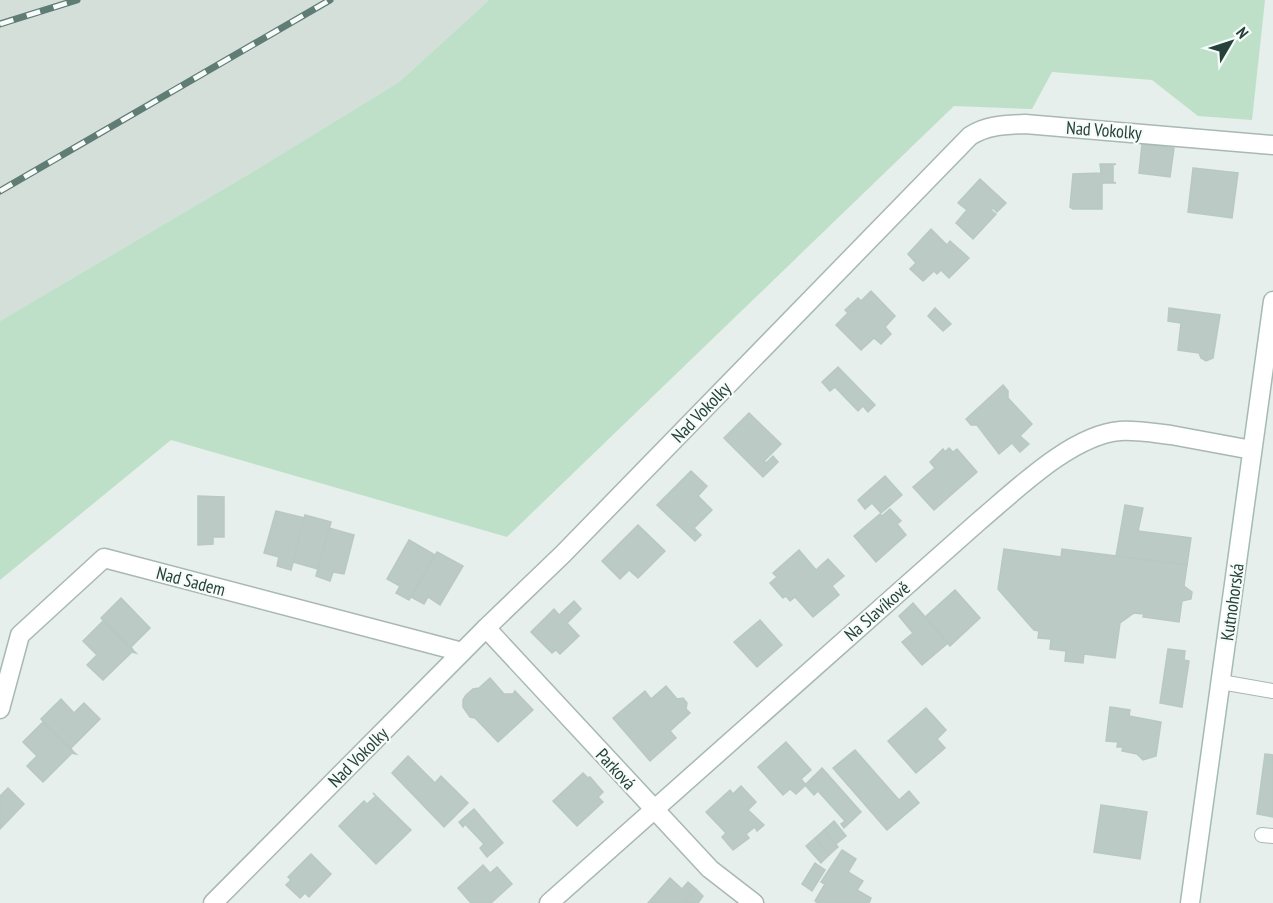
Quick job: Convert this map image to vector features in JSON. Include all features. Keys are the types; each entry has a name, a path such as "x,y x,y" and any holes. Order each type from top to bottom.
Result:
{"street":[{"name":"Nad Vokolky","path":"213,903 486,628 563,554 964,141 976,132 993,126 1025,124 1273,145"},
{"name":"Kutnohorská","path":"1190,903 1273,301"},
{"name":"Na Slavíkově","path":"549,903 978,522 1028,480 1065,453 1099,436 1122,431 1162,434 1252,450"},
{"name":"Nad Sadem","path":"0,709 20,635 104,558 462,652"},
{"name":"Parková","path":"486,628 710,869 754,903"}],"lane":[{"path":"1221,682 1273,691"}],"shaded area":[{"path":"0,0 489,0 399,82 249,174 0,321"}],"green space":[{"path":"489,0 1265,0 1252,120 1198,116 1152,80 1052,72 1032,109 954,106 507,537 171,440 0,580 0,321 249,174 399,82"}],"building":[{"path":"1142,144 1174,148 1170,177 1139,173"},
{"path":"1100,164 1116,164 1113,165 1113,182 1116,183 1102,183 1102,209 1073,209 1070,207 1073,174 1101,173"},
{"path":"1193,168 1238,173 1232,218 1188,212"},
{"path":"980,179 1006,203 997,212 993,208 991,210 996,214 973,239 956,223 967,210 958,203"},
{"path":"931,229 947,245 950,241 969,258 949,278 941,270 937,274 934,271 923,281 910,269 916,263 908,254"},
{"path":"871,291 895,316 885,327 891,334 881,344 874,338 861,350 836,325 848,313 845,310 858,298 861,301"},
{"path":"935,308 951,324 943,331 928,316"},
{"path":"1169,308 1220,315 1213,358 1206,361 1199,353 1178,350 1181,323 1168,321"},
{"path":"838,367 875,405 868,412 863,406 858,411 835,387 830,391 822,382"},
{"path":"1003,385 1008,391 1008,398 1032,424 1020,436 1029,444 1020,452 1012,443 999,454 977,425 971,425 966,419"},
{"path":"749,413 781,444 764,461 766,463 773,456 778,462 763,477 724,438"},
{"path":"949,448 953,452 957,449 977,472 934,510 913,487 935,468 930,462 943,449 945,452"},
{"path":"691,471 707,486 698,496 712,510 694,528 701,535 695,541 657,505"},
{"path":"885,476 902,495 881,513 872,503 865,509 858,500"},
{"path":"198,496 224,497 224,537 213,537 213,544 198,545"},
{"path":"1125,505 1143,508 1138,531 1191,538 1187,565 1116,556"},
{"path":"890,509 901,521 897,524 906,535 876,562 854,536 880,514 882,516"},
{"path":"276,511 305,518 291,570 277,566 279,557 264,553"},
{"path":"305,515 331,522 318,569 293,562"},
{"path":"638,525 665,551 638,578 629,570 620,579 602,561"},
{"path":"329,528 354,535 344,574 333,572 330,581 316,576"},
{"path":"409,540 435,555 409,600 396,593 400,586 387,579"},
{"path":"1004,549 1061,557 1062,549 1187,565 1184,586 1192,592 1191,599 1182,601 1179,622 1143,617 1144,614 1134,613 1120,623 1115,658 1084,654 1083,663 1065,661 1066,651 1050,649 1051,639 1038,638 1039,631 1034,630 998,589"},
{"path":"799,550 816,570 828,559 844,576 832,586 839,595 813,617 795,597 790,601 786,596 783,598 770,583 777,577 773,573"},
{"path":"437,552 463,566 440,605 428,597 424,604 411,597"},
{"path":"955,590 980,618 950,646 925,617"},
{"path":"121,598 150,628 131,647 133,650 101,618"},
{"path":"574,601 581,609 567,623 579,636 560,654 556,650 552,653 531,632 554,609 559,615"},
{"path":"913,603 948,643 922,665 902,642 913,633 899,616"},
{"path":"760,620 782,645 757,667 734,642"},
{"path":"103,621 136,653 132,652 103,680 87,665 97,655 83,641"},
{"path":"1168,649 1185,651 1184,660 1189,661 1182,707 1160,703"},
{"path":"490,678 504,694 513,694 515,691 533,710 498,742 475,718 470,717 463,707 466,695 473,689 479,688"},
{"path":"666,686 677,699 683,698 687,703 686,709 690,713 670,731 676,738 650,761 613,718 645,691 651,699"},
{"path":"61,699 74,713 84,703 100,719 71,748 73,752 41,719"},
{"path":"1110,707 1130,710 1129,716 1161,722 1156,756 1143,760 1137,754 1122,751 1123,747 1117,747 1118,742 1106,741"},
{"path":"926,708 946,730 937,739 945,748 916,773 888,741"},
{"path":"43,722 76,754 72,753 43,782 27,766 37,756 23,742"},
{"path":"786,742 811,770 801,779 806,785 796,794 790,789 783,795 758,767"},
{"path":"855,750 899,800 909,791 919,803 887,830 833,768"},
{"path":"1265,754 1273,755 1273,817 1257,814"},
{"path":"408,756 435,783 441,776 468,803 444,827 392,773"},
{"path":"822,768 861,812 844,828 841,824 845,821 818,791 814,795 805,785"},
{"path":"583,773 588,778 590,777 603,792 598,797 603,802 577,826 553,801"},
{"path":"741,786 756,802 748,810 764,825 757,831 755,827 746,834 749,838 733,850 722,837 726,833 706,812 730,790 733,794"},
{"path":"8,788 24,804 0,829 0,796"},
{"path":"373,793 411,830 376,864 339,826 364,801 367,804 376,796"},
{"path":"1101,805 1147,812 1140,859 1094,852"},
{"path":"474,809 503,843 487,857 480,848 484,844 465,824 463,827 459,822"},
{"path":"834,821 846,836 836,844 824,830"},
{"path":"824,830 838,847 829,855 815,838"},
{"path":"815,838 829,855 821,863 806,846"},
{"path":"842,850 856,859 848,872 863,881 857,890 871,898 869,903 818,903 815,901 825,884 821,882"},
{"path":"311,854 331,874 309,897 305,893 300,898 286,885 291,880 288,877"},
{"path":"815,863 825,870 812,891 802,884"},
{"path":"483,865 490,873 497,867 512,884 491,903 471,903 458,888"},
{"path":"670,878 682,889 688,882 696,889 683,903 648,903"},
{"path":"696,889 703,896 698,903 683,903"}],"railway":[{"path":"0,24 77,0"},
{"path":"0,191 330,0"}]}
